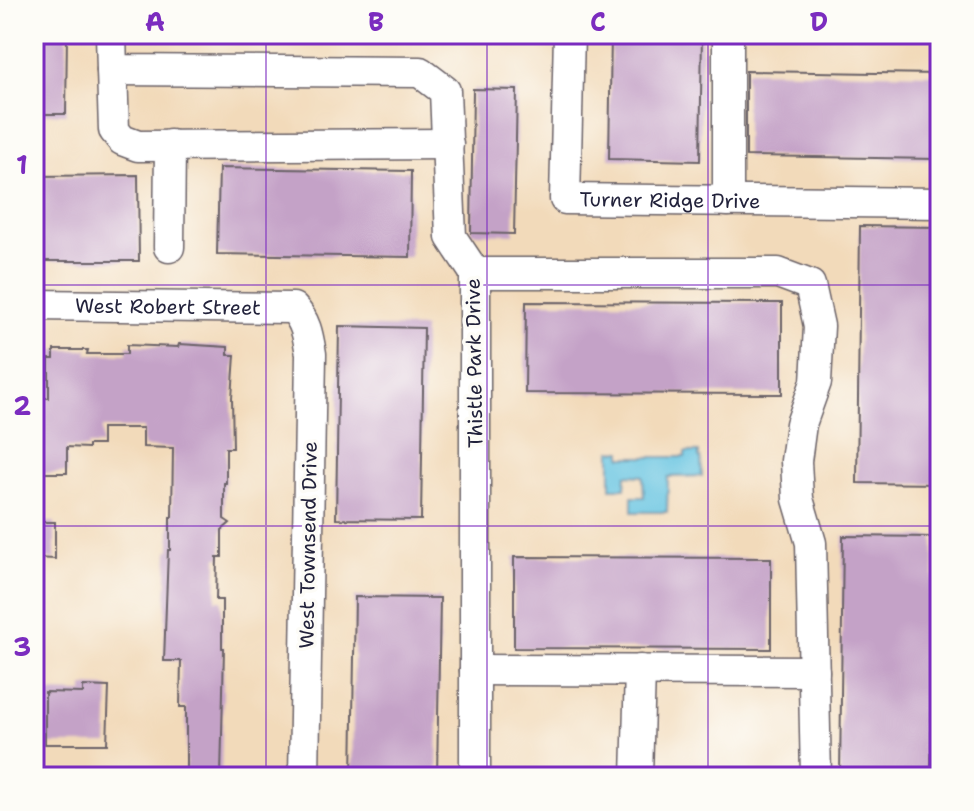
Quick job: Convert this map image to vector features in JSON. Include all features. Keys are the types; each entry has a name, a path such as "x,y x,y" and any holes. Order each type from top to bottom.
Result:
{"street":[{"path":"111,34 114,130 122,140 138,146 448,144"},
{"name":"Turner Ridge Drive","path":"569,34 565,199 940,203"},
{"path":"728,34 728,201"},
{"name":"Thistle Park Drive","path":"112,70 420,72 445,91 451,237 475,273 475,777"},
{"path":"169,247 170,145"},
{"path":"475,273 778,273 810,285 819,326 816,382 801,424 796,461 798,499 811,543 816,777"},
{"name":"West Robert Street","path":"34,305 293,308 301,315"},
{"name":"West Townsend Drive","path":"301,315 311,354 304,777"},
{"path":"475,670 814,671"},
{"path":"637,777 640,670"}],"water":[{"path":"611,451 622,451 622,457 685,457 685,452 699,452 702,476 668,477 667,512 632,512 632,497 644,497 643,476 626,475 625,488 611,488"}],"building":[{"path":"34,34 67,34 66,114 34,114"},
{"path":"611,34 702,34 700,161 609,159"},
{"path":"746,71 937,74 936,159 746,156"},
{"path":"473,89 517,90 514,234 471,233"},
{"path":"219,168 411,171 410,257 217,254"},
{"path":"138,175 139,261 34,261 34,176"},
{"path":"860,226 940,227 940,484 857,483"},
{"path":"526,302 782,303 782,394 525,393"},
{"path":"339,326 424,328 421,520 336,519"},
{"path":"179,344 228,347 228,355 235,355 233,448 226,448 224,483 224,519 230,523 222,530 222,557 217,557 216,600 222,600 224,648 221,777 186,777 186,707 180,707 181,661 164,661 173,448 143,447 143,428 102,428 102,445 67,447 67,473 34,473 34,398 49,398 49,359 54,359 54,350 127,354 127,345 178,347"},
{"path":"34,522 55,522 55,559 34,558"},
{"path":"843,536 934,537 931,777 840,777"},
{"path":"514,557 771,558 771,649 514,648"},
{"path":"355,597 440,598 437,777 352,777"},
{"path":"83,686 109,687 107,744 45,744 45,692 83,693"}]}
